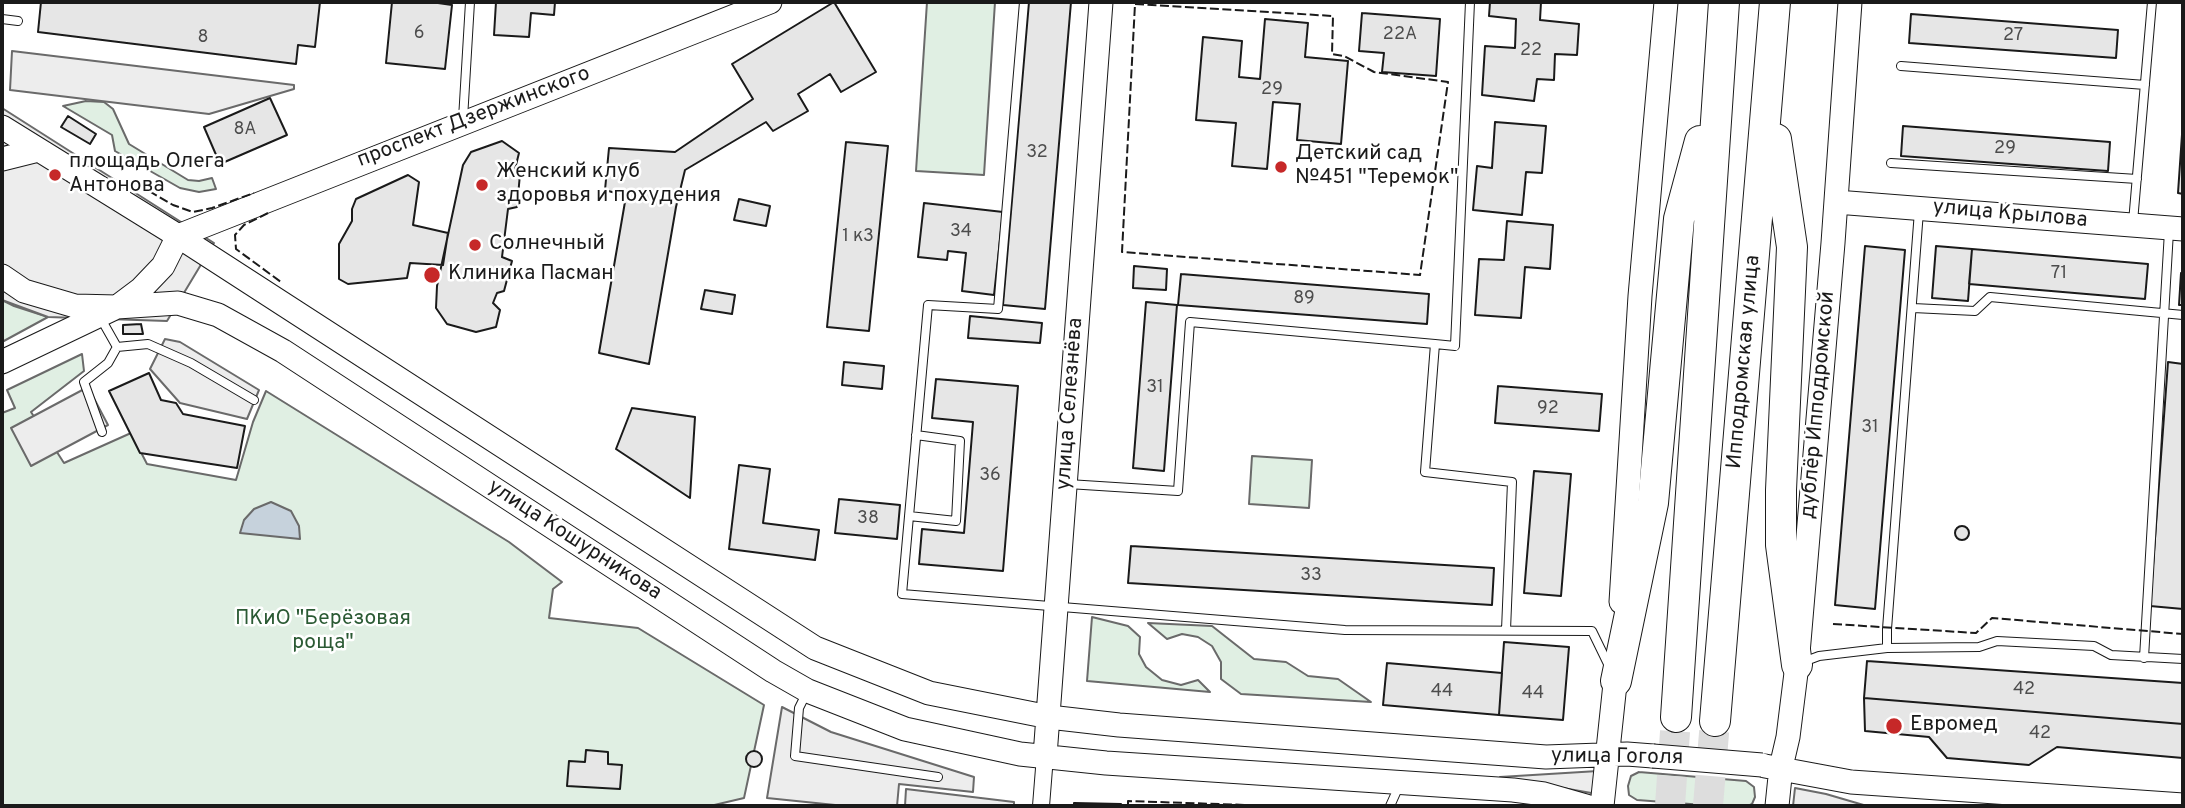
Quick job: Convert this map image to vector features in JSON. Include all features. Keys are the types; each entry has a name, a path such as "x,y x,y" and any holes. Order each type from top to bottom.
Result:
{"highway":[{"name":"Ипподромская улица","path":"1676,717 1724,2"},
{"name":"Ипподромская улица","path":"1715,721 1775,2"},
{"path":"1616,681 1653,503 1679,219 1718,73"},
{"path":"1768,89 1792,247 1781,545 1797,664"}],"main road":[{"name":"улица Селезнёва","path":"1045,756 1101,2"},
{"path":"1602,806 1616,681 1640,296 1666,2"},
{"name":"дублёр Ипподромской","path":"1777,806 1771,766 1788,737 1797,664 1850,2"},
{"name":"проспект Дзержинского","path":"178,236 764,3"},
{"path":"2,127 178,236 163,266 141,289 108,311 2,362"},
{"path":"2,159 38,150"},
{"name":"улица Крылова","path":"1836,202 2176,228"},
{"name":"улица Кошурникова","path":"178,236 815,648 929,693 1049,717"},
{"path":"2,276 24,290 75,306 108,311"},
{"name":"улица Кошурникова","path":"108,311 177,303 218,315 267,342 773,671 808,691 905,729 1010,752 1045,756"},
{"name":"улица Гоголя","path":"1049,717 1141,727 1546,757 1627,754 1653,756 1771,766 1851,782 2183,805"},
{"name":"улица Гоголя","path":"1045,756 1544,794 1586,806"}],"street":[{"name":"улица Селезнёва","path":"1041,806 1045,756"}],"lane":[{"path":"463,122 470,2"},
{"path":"1024,2 998,309 928,305 902,594 1345,630 1592,631 1616,681"},
{"path":"1065,483 1178,491 1190,322 1455,346 1470,2"},
{"path":"2133,225 2152,2"},
{"path":"2,19 18,21"},
{"path":"1901,66 2145,85"},
{"path":"1891,163 2137,179"},
{"path":"1887,648 1919,208"},
{"path":"2144,658 2164,314 2176,228"},
{"path":"1913,308 1975,312 1990,297 2183,316"},
{"path":"102,432 84,382 108,363 117,347 108,311"},
{"path":"117,347 148,344 191,363 254,400"},
{"path":"1435,344 1425,472 1512,482 1506,630"},
{"path":"909,516 956,521 960,440 916,435"},
{"path":"1797,664 1819,656 1887,648 1979,647 1997,641 2094,646 2111,655 2183,659"},
{"path":"808,691 799,708 795,756 938,777"},
{"path":"1390,806 1400,783"}],"green space":[{"path":"927,2 995,2 984,175 916,171"},
{"path":"86,101 104,102 113,109 129,144 188,180 212,178 216,189 199,192 180,188 115,151 112,135 63,106"},
{"path":"2,300 14,306 48,317 2,342"},
{"name":"ПКиО \"Берёзовая роща\"","path":"82,354 84,371 31,412 64,463 131,433 147,464 236,480 253,422 266,391 509,542 562,582 553,589 549,618 638,628 764,705 744,798 710,806 2,806 2,413 15,408 7,390"},
{"path":"1252,456 1312,460 1309,508 1249,504"},
{"path":"1092,617 1128,626 1140,637 1139,654 1146,667 1162,680 1181,685 1198,680 1210,692 1087,681"},
{"path":"1148,623 1212,626 1254,659 1286,662 1308,676 1338,679 1371,702 1241,694 1221,679 1221,662 1212,646 1198,637 1182,634 1167,639"},
{"path":"1639,772 1746,781 1754,787 1755,797 1748,806 1637,800 1629,795 1628,786 1631,776"}],"shaded area":[{"path":"12,51 294,85 294,89 209,114 10,90"},
{"name":"площадь Олега Антонова","path":"2,108 214,243 167,321 48,317 2,300"},
{"path":"165,339 180,342 259,390 247,419 180,403 150,369"},
{"path":"88,387 108,425 31,466 11,428"},
{"path":"271,502 291,511 299,526 300,539 240,533 244,520 254,509"},
{"path":"782,707 831,732 974,777 973,792 899,784 897,806 845,806 767,798"},
{"path":"1598,771 1597,794 1500,777"},
{"path":"1795,788 1826,794 1867,806 1793,806"},
{"path":"906,789 1014,802 1014,806 905,806"}],"building":[{"path":"41,2 320,2 315,47 298,45 296,64 38,32"},
{"path":"392,2 452,5 445,69 386,63"},
{"path":"496,2 555,2 554,15 531,13 529,37 494,35"},
{"path":"834,2 876,72 841,92 830,74 798,94 808,111 773,131 766,122 685,170 649,364 599,353 626,196 605,190 609,148 675,152 753,99 732,64"},
{"path":"1029,2 1071,2 1045,309 1003,305"},
{"path":"1490,2 1541,2 1540,20 1579,24 1577,55 1555,54 1554,80 1537,79 1534,101 1482,95 1485,46 1515,48 1516,19 1489,16"},
{"path":"1362,13 1440,19 1436,76 1382,72 1384,53 1359,51"},
{"path":"1911,14 2118,30 2116,58 1909,43"},
{"path":"1265,19 1308,23 1305,57 1348,61 1341,144 1297,140 1300,104 1273,102 1267,169 1232,166 1236,123 1196,120 1203,37 1242,41 1239,77 1260,79"},
{"path":"270,98 287,135 220,164 204,127"},
{"path":"68,116 96,134 90,144 61,127"},
{"path":"2183,120 2183,194 2178,193"},
{"path":"1495,122 1546,126 1542,173 1526,172 1522,215 1473,210 1477,166 1492,168"},
{"path":"1903,126 2110,142 2108,171 1901,156"},
{"name":"Солнечный","path":"502,141 519,153 515,169 520,174 517,207 508,209 502,257 512,261 504,291 497,293 493,303 500,310 496,327 476,332 447,324 436,308 437,286 463,165 471,152"},
{"path":"846,142 888,146 869,331 827,327"},
{"path":"408,175 419,182 413,225 448,233 443,265 410,263 407,278 348,284 339,279 339,244 352,221 352,209 356,199"},
{"path":"739,199 770,206 766,226 734,220"},
{"path":"924,203 1003,212 994,295 962,291 966,253 948,251 947,260 918,257"},
{"path":"1507,221 1553,225 1550,269 1525,267 1521,318 1475,315 1479,259 1504,260"},
{"path":"1865,246 1905,250 1875,609 1835,605"},
{"path":"1936,246 1972,249 1968,301 1932,298"},
{"path":"1972,249 2148,264 2145,299 1969,284"},
{"path":"1134,266 1167,269 1166,290 1133,288"},
{"path":"2181,273 2183,305 2179,305"},
{"path":"1181,274 1429,294 1427,324 1178,305"},
{"path":"705,290 735,295 732,314 701,309"},
{"path":"1146,302 1177,305 1164,471 1133,468"},
{"path":"970,316 1042,323 1040,343 968,338"},
{"path":"141,324 143,334 123,334 123,325"},
{"path":"844,362 884,366 882,389 842,385"},
{"path":"2168,362 2183,364 2183,609 2150,606"},
{"path":"149,373 161,400 176,403 183,414 245,426 237,468 140,453 109,391"},
{"path":"936,379 1018,386 1003,571 919,564 922,529 964,533 973,422 932,418"},
{"path":"1498,386 1602,394 1599,431 1495,423"},
{"path":"632,408 695,417 690,498 616,449"},
{"path":"739,465 770,469 763,523 819,530 815,560 729,549"},
{"path":"1534,471 1571,474 1561,596 1524,593"},
{"path":"839,499 900,505 897,539 835,533"},
{"path":"1959,526 1965,526 1969,533 1965,540 1959,540 1955,536 1955,530"},
{"path":"1131,546 1494,568 1492,605 1128,583"},
{"path":"1504,642 1569,647 1563,720 1499,715"},
{"path":"1867,661 2183,683 2183,724 1864,698"},
{"path":"1387,663 1502,673 1499,715 1383,705"},
{"path":"1864,698 2183,724 2183,758 2057,747 2029,765 1947,758 1929,737 1865,731"},
{"path":"586,750 608,752 608,764 622,765 620,789 567,786 569,761 585,762"},
{"path":"751,751 757,751 762,759 760,765 751,767 746,762 746,756"},
{"path":"1074,803 1121,804 1121,806 1074,806"}],"tunnel":[{"path":"1670,806 1676,717"},
{"path":"1708,806 1715,721"}],"fence":[{"path":"1135,4 1333,16 1332,54 1344,56 1374,72 1448,82 1420,275 1122,252 1135,4"},
{"path":"149,191 173,205 193,212 254,193"},
{"path":"268,213 244,225 235,235 236,249 281,282"},
{"path":"1833,624 1976,633 1992,618 2183,634"},
{"path":"1128,806 1128,801 1277,806"},
{"path":"1867,806 1875,806"}],"place":[{"name":"Детский сад №451 \"Теремок\"","path":"1281,167"},
{"name":"площадь Олега Антонова","path":"55,175"},
{"name":"Женский клуб здоровья и похудения","path":"482,185"},
{"name":"Солнечный","path":"475,245"},
{"name":"Клиника Пасман","path":"432,275"},
{"name":"Евромед","path":"1894,726"}]}
